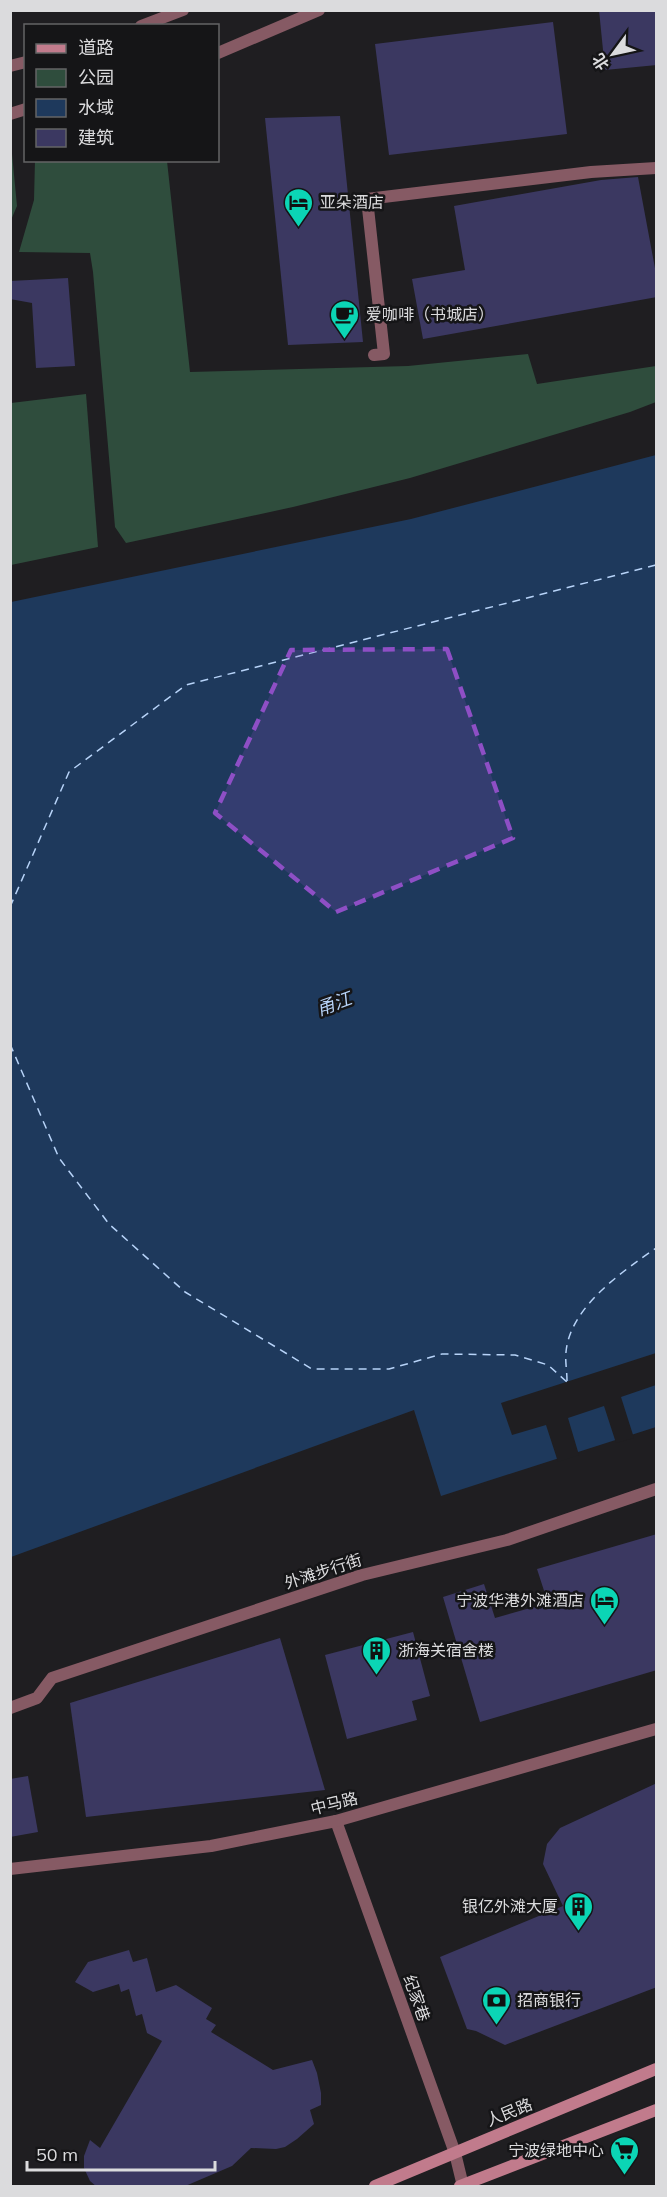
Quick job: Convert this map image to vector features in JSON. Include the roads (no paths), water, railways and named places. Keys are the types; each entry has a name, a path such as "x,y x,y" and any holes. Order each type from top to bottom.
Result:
{"main road":[{"name":"人民路","path":"375,2187 657,2069"},
{"path":"462,2186 657,2110"}],"street":[{"path":"146,24 183,10"},
{"path":"219,53 319,10"},
{"path":"374,355 384,354 367,198 591,172 657,168"},
{"name":"外滩步行街","path":"10,1708 37,1698 52,1678 362,1575 507,1540 657,1489"},
{"name":"中马路","path":"10,1869 211,1846 336,1821 657,1729"},
{"name":"纪家巷","path":"336,1821 455,2153 462,2186"}],"water":[{"name":"甬江","path":"656,455 656,1427 441,1496 414,1410 11,1557 11,602 411,519"}],"place":[{"name":"亚朵酒店","path":"299,228"},
{"name":"爱咖啡（书城店）","path":"345,340"},
{"name":"宁波华港外滩酒店","path":"605,1626"},
{"name":"浙海关宿舍楼","path":"377,1676"},
{"name":"银亿外滩大厦","path":"579,1932"},
{"name":"招商银行","path":"496,2026"},
{"name":"宁波绿地中心","path":"625,2176"}]}
